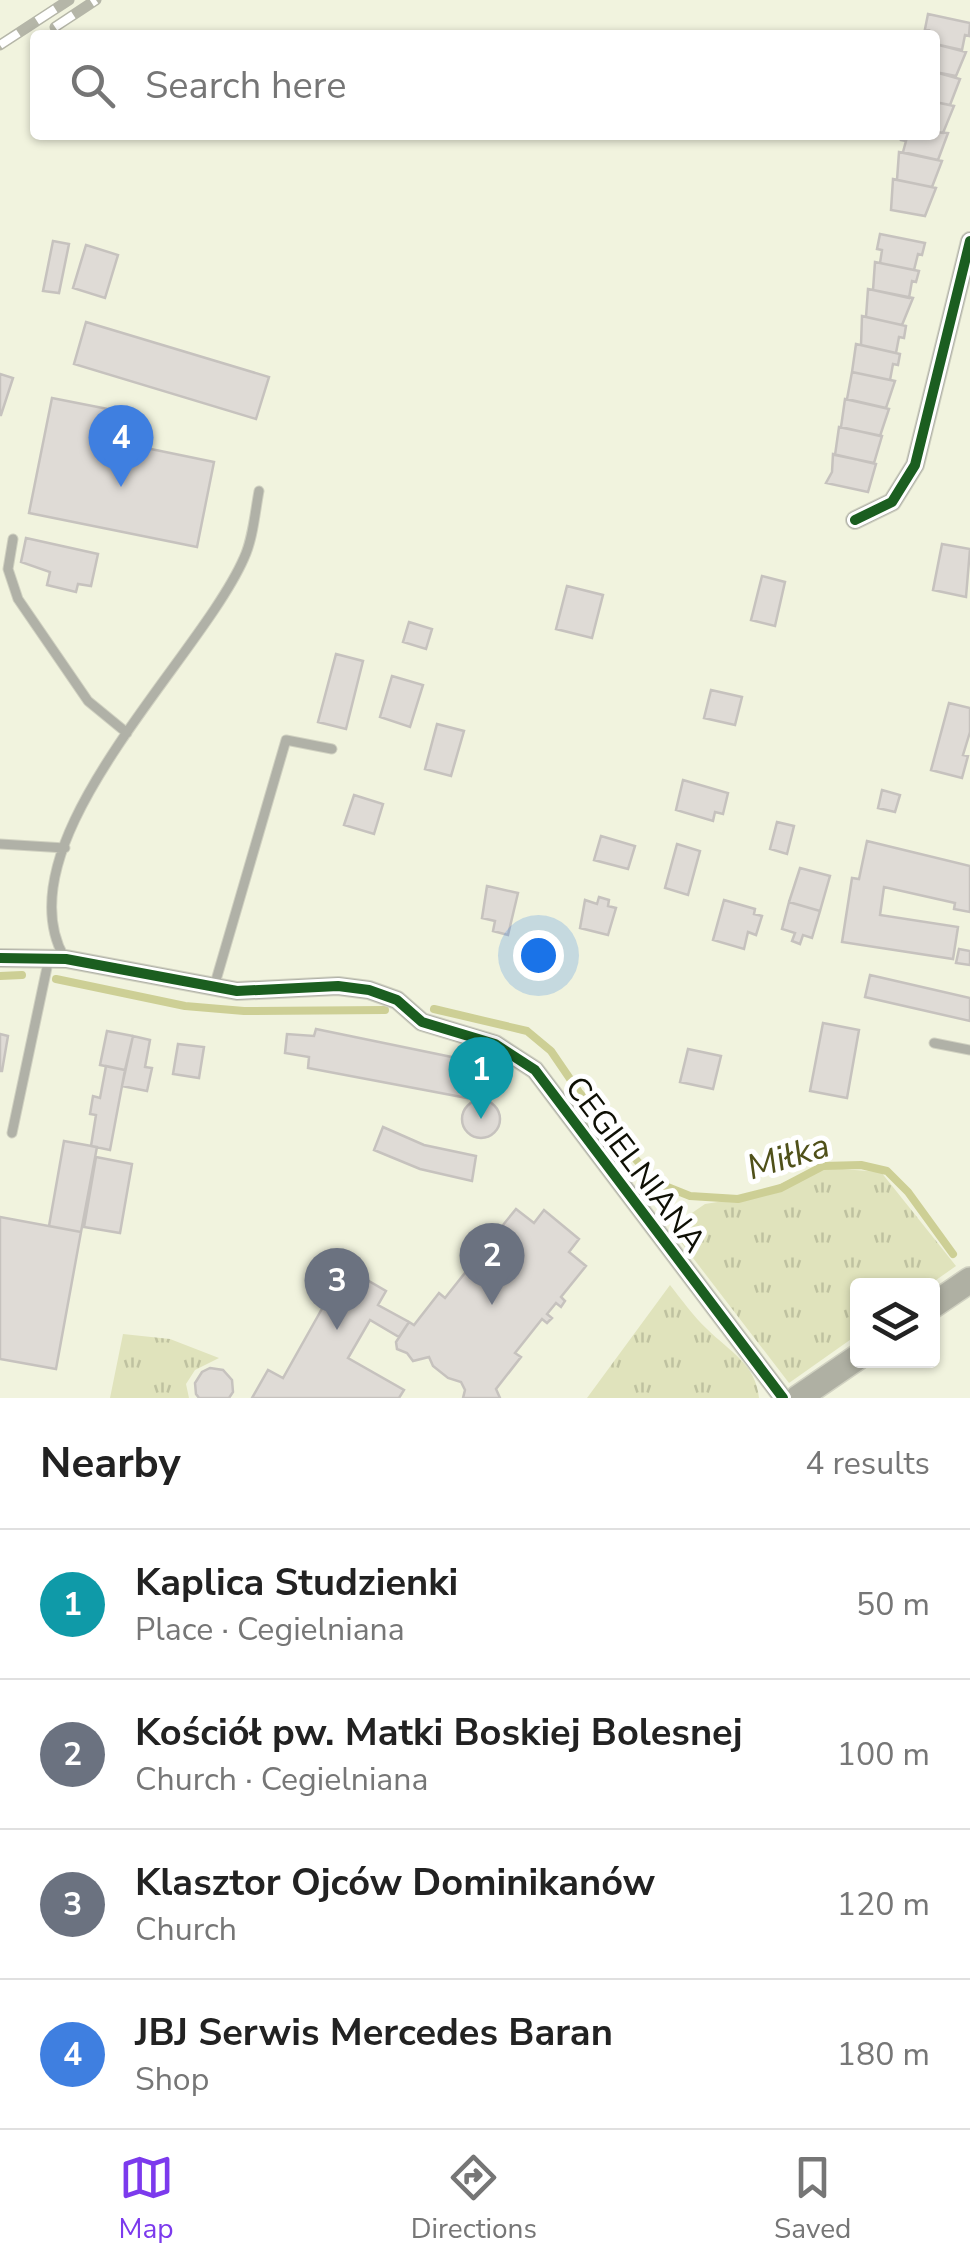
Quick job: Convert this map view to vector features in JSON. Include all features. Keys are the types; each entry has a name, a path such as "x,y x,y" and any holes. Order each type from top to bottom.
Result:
{"main road":[{"path":"940,1301 970,1280"},
{"path":"798,1398 850,1362"}],"street":[{"path":"854,520 892,502 915,465 970,241"},
{"name":"CEGIELNIANA","path":"0,958 57,959 237,992 338,986 370,990 397,1000 422,1022 494,1044 535,1070 783,1398"}],"lane":[{"path":"12,1133 57,959 52,898 65,848 88,793 246,556 259,491"},
{"path":"13,539 8,569 18,599 88,701 127,733"},
{"path":"214,987 286,740 332,750"},
{"path":"0,844 65,848"},
{"path":"934,1043 970,1050"}],"green space":[{"path":"816,1167 881,1172 956,1266 939,1278 850,1278 850,1340 789,1383 670,1228 705,1204 755,1196"},
{"path":"670,1285 702,1324 747,1367 759,1398 587,1398"},
{"path":"123,1334 170,1339 219,1358 195,1370 186,1384 189,1398 110,1398"}],"building":[{"path":"928,14 970,23 962,50 940,45 940,30 925,29"},
{"path":"940,45 966,52 956,76 940,73"},
{"path":"940,73 960,79 950,105 940,103"},
{"path":"940,103 954,106 940,133"},
{"path":"940,132 948,133 938,160 903,152 906,141 901,140 940,140"},
{"path":"899,152 942,161 932,187 897,180"},
{"path":"893,179 936,188 925,216 891,210"},
{"path":"880,234 925,243 914,270 880,263"},
{"path":"53,241 69,244 59,293 43,291"},
{"path":"86,245 118,255 105,298 73,288"},
{"path":"875,262 919,271 916,282 912,281 909,298 873,290"},
{"path":"868,289 913,298 902,325 866,317"},
{"path":"862,316 906,326 896,353 861,345"},
{"path":"86,322 269,377 256,419 74,364"},
{"path":"856,344 900,354 890,380 852,372"},
{"path":"852,372 895,381 886,408 847,399"},
{"path":"0,374 13,378 1,415 0,415"},
{"path":"52,398 118,411 112,441 214,462 197,547 29,513"},
{"path":"845,399 889,409 880,436 841,427"},
{"path":"839,427 882,436 874,463 835,455"},
{"path":"833,454 876,464 868,492 826,483 832,472"},
{"path":"26,538 98,554 91,586 78,584 76,592 47,585 50,572 21,562"},
{"path":"942,544 970,549 966,597 933,590"},
{"path":"762,576 785,582 775,626 751,620"},
{"path":"567,586 603,595 592,638 556,629"},
{"path":"409,622 432,629 426,649 403,642"},
{"path":"336,654 363,661 346,729 318,722"},
{"path":"392,676 423,685 410,727 380,717"},
{"path":"711,690 742,697 735,725 704,718"},
{"path":"949,703 970,708 970,732 963,755 968,756 962,778 931,770"},
{"path":"437,724 464,731 451,776 425,769"},
{"path":"683,780 728,793 723,814 715,812 713,821 676,810"},
{"path":"882,790 900,795 895,812 878,808"},
{"path":"354,795 383,804 374,834 344,825"},
{"path":"777,822 794,826 787,854 770,849"},
{"path":"601,836 635,846 628,869 594,860"},
{"path":"867,841 970,866 970,912 954,909 955,903 884,887 880,915 958,927 953,959 842,942 852,878 859,879"},
{"path":"677,844 700,851 688,895 665,888"},
{"path":"800,868 830,876 820,911 789,902"},
{"path":"487,886 518,893 508,935 493,931 495,921 482,918"},
{"path":"599,897 616,908 608,935 580,928 585,900 597,904"},
{"path":"724,900 755,909 754,914 762,916 756,935 748,932 744,949 713,940"},
{"path":"789,902 820,911 812,938 803,935 800,944 792,941 795,933 782,929"},
{"path":"959,949 970,951 970,965 956,963"},
{"path":"870,975 970,998 970,1021 865,997"},
{"path":"823,1023 859,1030 847,1098 810,1091"},
{"path":"316,1029 476,1062 467,1098 308,1068 309,1057 285,1053 287,1034 314,1036"},
{"path":"107,1031 133,1036 125,1070 100,1065"},
{"path":"0,1034 8,1036 2,1071 0,1071"},
{"path":"133,1036 150,1040 145,1067 152,1068 147,1091 122,1086"},
{"path":"178,1044 204,1047 199,1078 173,1074"},
{"path":"688,1049 721,1056 713,1089 680,1082"},
{"path":"106,1066 125,1070 110,1150 91,1146 96,1115 90,1114 93,1096 100,1098"},
{"path":"481,1100 494,1106 500,1119 494,1132 481,1138 468,1132 462,1119 468,1106"},
{"path":"383,1127 424,1145 476,1156 472,1181 420,1169 374,1150"},
{"path":"64,1141 97,1147 81,1232 49,1226"},
{"path":"96,1157 132,1164 120,1233 84,1227"},
{"path":"516,1209 534,1223 544,1210 579,1239 569,1252 586,1266 561,1297 565,1301 561,1307 556,1303 547,1314 552,1318 547,1323 542,1319 515,1353 521,1357 496,1389 500,1398 463,1398 461,1382 448,1378 433,1366 429,1357 413,1361 397,1349 396,1342 409,1322 414,1325 439,1293 445,1298 472,1264 468,1261 472,1255 477,1258 486,1247 481,1243 485,1237 490,1241"},
{"path":"0,1217 81,1232 56,1369 0,1359"},
{"path":"331,1255 338,1257 336,1262 386,1291 378,1305 409,1322 399,1337 370,1320 348,1358 404,1390 399,1398 252,1398 268,1370 283,1378 328,1298 313,1292 333,1261"},
{"path":"210,1368 223,1370 232,1380 229,1398 199,1398 196,1394 195,1383"}],"waterway":[{"name":"Miłka","path":"0,976 22,975"},
{"name":"Miłka","path":"56,979 185,1006 244,1011 385,1010"},
{"name":"Miłka","path":"434,1009 527,1031 551,1051 579,1092 655,1182 690,1196 738,1199 781,1188 823,1166 861,1165 887,1171 908,1192 953,1254"}],"railway":[{"path":"0,45 69,0"},
{"path":"55,27 96,0"}],"cycle path":[{"path":"855,520 892,502 915,465 970,241"},
{"path":"0,958 66,959 237,991 338,986 369,990 397,1000 422,1022 495,1044 535,1070 783,1398"}],"place":[{"name":"JBJ Serwis Mercedes Baran","path":"121,487"},
{"name":"Kaplica Studzienki","path":"481,1119"},
{"name":"Kościół pw. Matki Boskiej Bolesnej","path":"492,1305"},
{"name":"Klasztor Ojców Dominikanów","path":"337,1330"}]}
